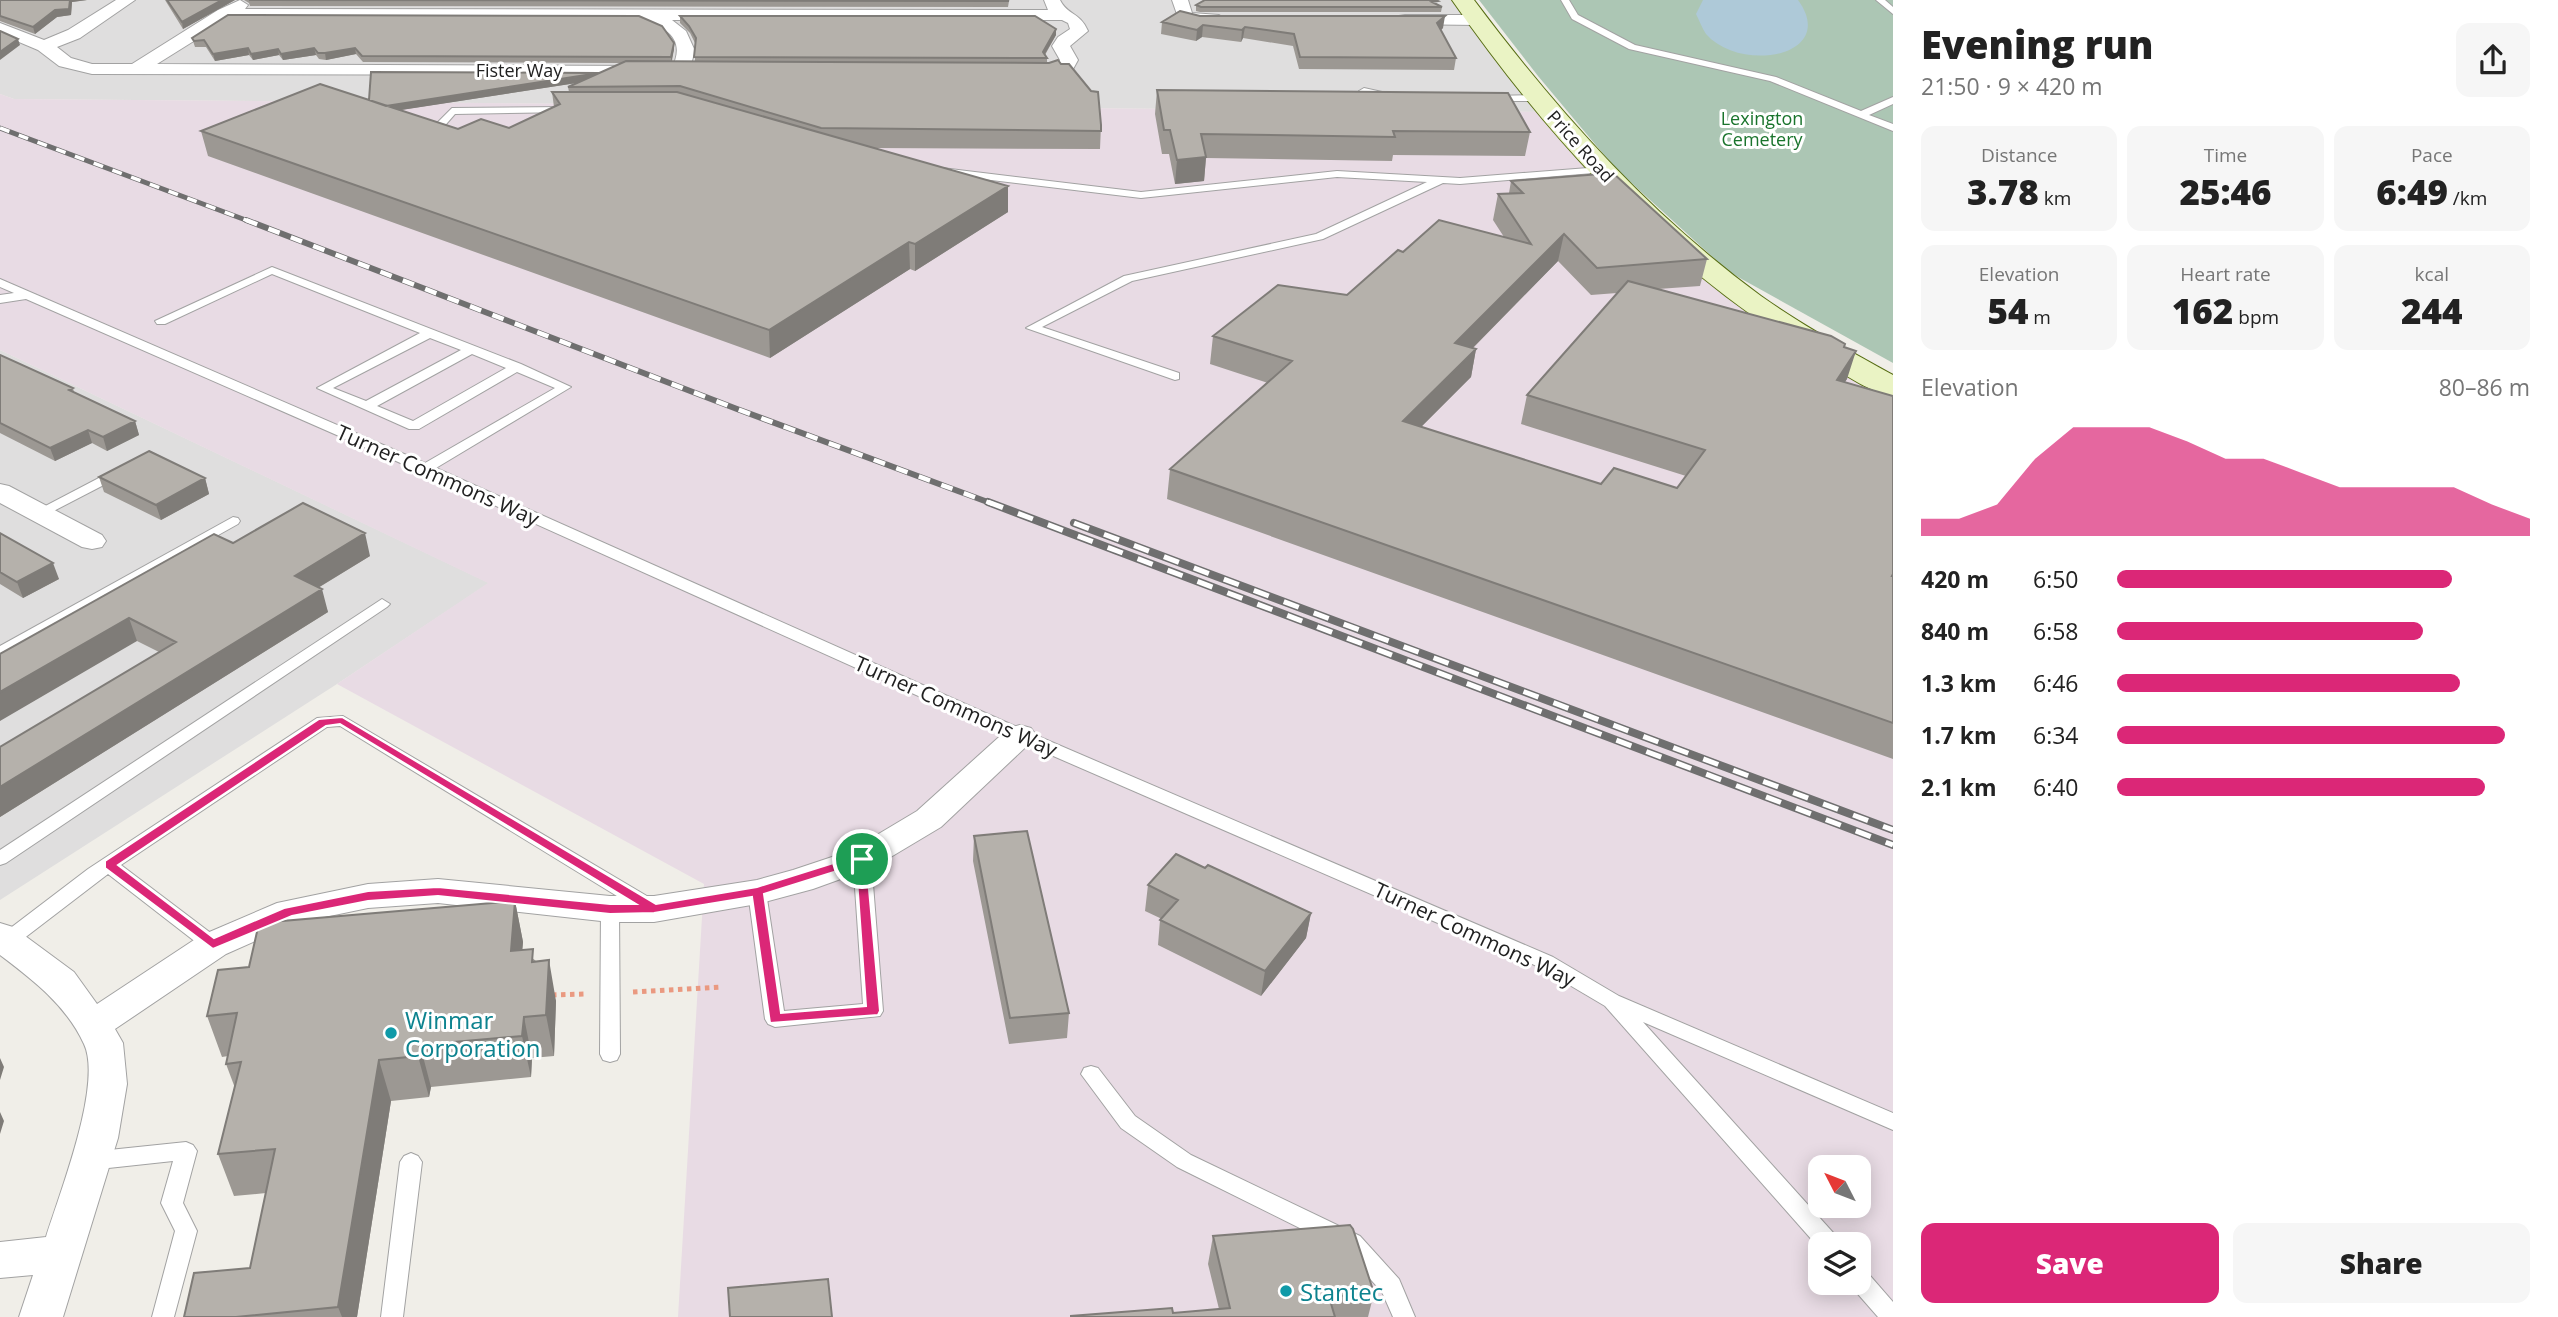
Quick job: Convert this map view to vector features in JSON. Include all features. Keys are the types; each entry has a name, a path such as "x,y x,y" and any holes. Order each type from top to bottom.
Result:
{"street":[{"path":"44,46 74,34 127,0"},
{"path":"136,69 248,0"},
{"path":"1007,72 1048,73 1066,67 1069,60 1061,46 1064,41 1079,32 1078,23 1057,11 1052,0"},
{"path":"1180,0 1185,16 1206,20 1233,20"},
{"path":"225,14 646,8 1066,15"},
{"name":"Fister Way","path":"0,28 44,46 65,62 77,67 687,70 689,51 685,43 666,22 646,8"},
{"path":"1382,20 1470,10"},
{"name":"Price Road","path":"1470,10 1537,98 1601,170 1658,225 1742,295 1814,344 1893,388"},
{"path":"0,492 92,541"},
{"path":"93,1025 213,944 289,912 368,896 438,891 610,909 654,909 757,892 862,859 929,819 1020,735"},
{"path":"3,938 61,982 104,1042 108,1084 98,1138 41,1317"},
{"path":"0,1260 59,1254"}],"lane":[{"path":"1565,0 1574,17 1632,47 1773,79 1893,128"},
{"path":"1880,0 1893,11"},
{"path":"1364,90 1411,99"},
{"path":"1479,99 1537,98"},
{"path":"1861,115 1893,100"},
{"path":"437,128 452,111 574,110"},
{"path":"932,170 995,176 1121,195 1141,195 1337,174 1460,181 1601,170"},
{"path":"1175,376 1032,328 1128,278 1320,237 1442,179"},
{"path":"161,321 272,270 565,387 425,468"},
{"name":"Turner Commons Way","path":"0,283 425,468 1020,735 1546,962 1612,1001 1818,1232"},
{"path":"0,299 27,295"},
{"path":"430,333 323,388 414,426 517,367"},
{"path":"367,406 472,349"},
{"path":"39,513 130,466"},
{"path":"0,652 233,521"},
{"path":"0,859 382,604"},
{"path":"3,938 323,722 342,720 654,909"},
{"path":"757,892 775,1019 873,1011 862,859"},
{"path":"109,865 213,944"},
{"path":"610,909 610,1054"},
{"path":"1612,1001 1893,1122"},
{"path":"1091,1074 1128,1122 1184,1161 1352,1243 1391,1286 1404,1317"},
{"path":"90,1161 186,1151 172,1203 186,1231 163,1317"},
{"path":"392,1317 411,1162"},
{"path":"1871,1293 1892,1317"}],"path":[{"path":"655,991 722,987"}],"shaded area":[{"path":"0,0 1470,0 1551,112 14,99 0,94"},
{"path":"0,94 14,99 1551,112 1658,225 1893,388 1893,1317 678,1317 704,884 337,684 488,583 0,350"},
{"path":"0,350 489,583 0,900"}],"green space":[{"name":"Lexington Cemetery","path":"1479,0 1893,0 1893,363 1729,272 1615,168"}],"water":[{"path":"1703,0 1798,0 1807,19 1806,35 1796,46 1780,53 1761,56 1741,53 1722,46 1706,34 1696,14"}],"building":[{"path":"0,0 70,0 69,9 55,10 33,27 0,16"},
{"path":"167,0 222,0 182,22"},
{"path":"249,0 1006,0 1009,1"},
{"path":"1205,0 1436,0 1438,1 1432,2 1442,7 1196,5"},
{"path":"1180,11 1200,16 1445,16 1437,23 1456,58 1300,57 1294,34 1245,27 1242,30 1203,25 1197,30 1162,22"},
{"path":"228,15 639,16 662,26 674,43 671,57 362,56 355,48 318,53 314,48 281,54 278,49 251,54 248,48 213,54 204,40 194,41 192,38"},
{"path":"680,16 1035,16 1056,29 1043,52 1047,58 694,57 696,38"},
{"path":"0,31 18,39 0,52"},
{"path":"1058,60 1061,64 1069,64 1091,91 1098,92 1101,131 821,128 680,86 568,87 626,61 1049,63"},
{"path":"371,72 599,73 386,106 369,100"},
{"path":"320,84 458,129 481,119 509,128 560,104 552,92 677,92 1008,186 915,244 909,242 769,330 201,131"},
{"path":"1157,90 1508,93 1530,132 1393,131 1395,137 1201,134 1206,157 1177,160 1170,130 1164,130"},
{"path":"1613,173 1707,259 1597,268 1564,234 1455,343 1476,349 1403,421 1601,484 1614,468 1677,488 1705,450 1527,395 1628,281 1831,336 1845,344 1844,347 1856,351 1837,380 1893,396 1893,723 1170,469 1292,361 1213,336 1278,285 1347,295 1398,250 1403,252 1439,220 1531,244 1498,194 1523,193 1511,181"},
{"path":"0,355 73,388 69,390 135,421 103,437 88,430 50,448 0,423"},
{"path":"149,451 205,478 156,505 99,477"},
{"path":"303,503 365,533 295,576 322,589 0,787 0,747 176,642 129,618 0,692 0,654 214,534 233,543"},
{"path":"0,533 53,563 17,582 0,572"},
{"path":"1027,831 1069,1013 1010,1018 974,836"},
{"path":"1176,854 1205,868 1208,865 1311,913 1265,971 1160,920 1178,900 1148,885"},
{"path":"515,901 511,951 533,949 532,962 549,960 546,1015 524,1017 522,1036 420,1045 418,1056 379,1060 338,1307 236,1317 184,1317 194,1273 250,1268 275,1149 218,1154 241,1062 226,1064 237,1013 207,1016 218,970 249,967 259,923"},
{"path":"1350,1225 1374,1293 1329,1297 1335,1317 1071,1317 1172,1308 1173,1313 1230,1308 1213,1236"},
{"path":"828,1279 832,1317 730,1317 728,1288"}],"railway":[{"path":"0,128 251,222"},
{"path":"246,220 737,409 993,504"},
{"path":"988,502 1893,845"},
{"path":"1074,523 1893,830"}],"place":[{"name":"Winmar Corporation","path":"391,1033"},
{"name":"Stantec","path":"1286,1291"}],"route":[{"path":"862,859 757,892 654,909 342,720 323,722 109,865 213,944 289,912 368,896 438,891 610,909 654,909 757,892 775,1019 873,1011 862,859"}]}
